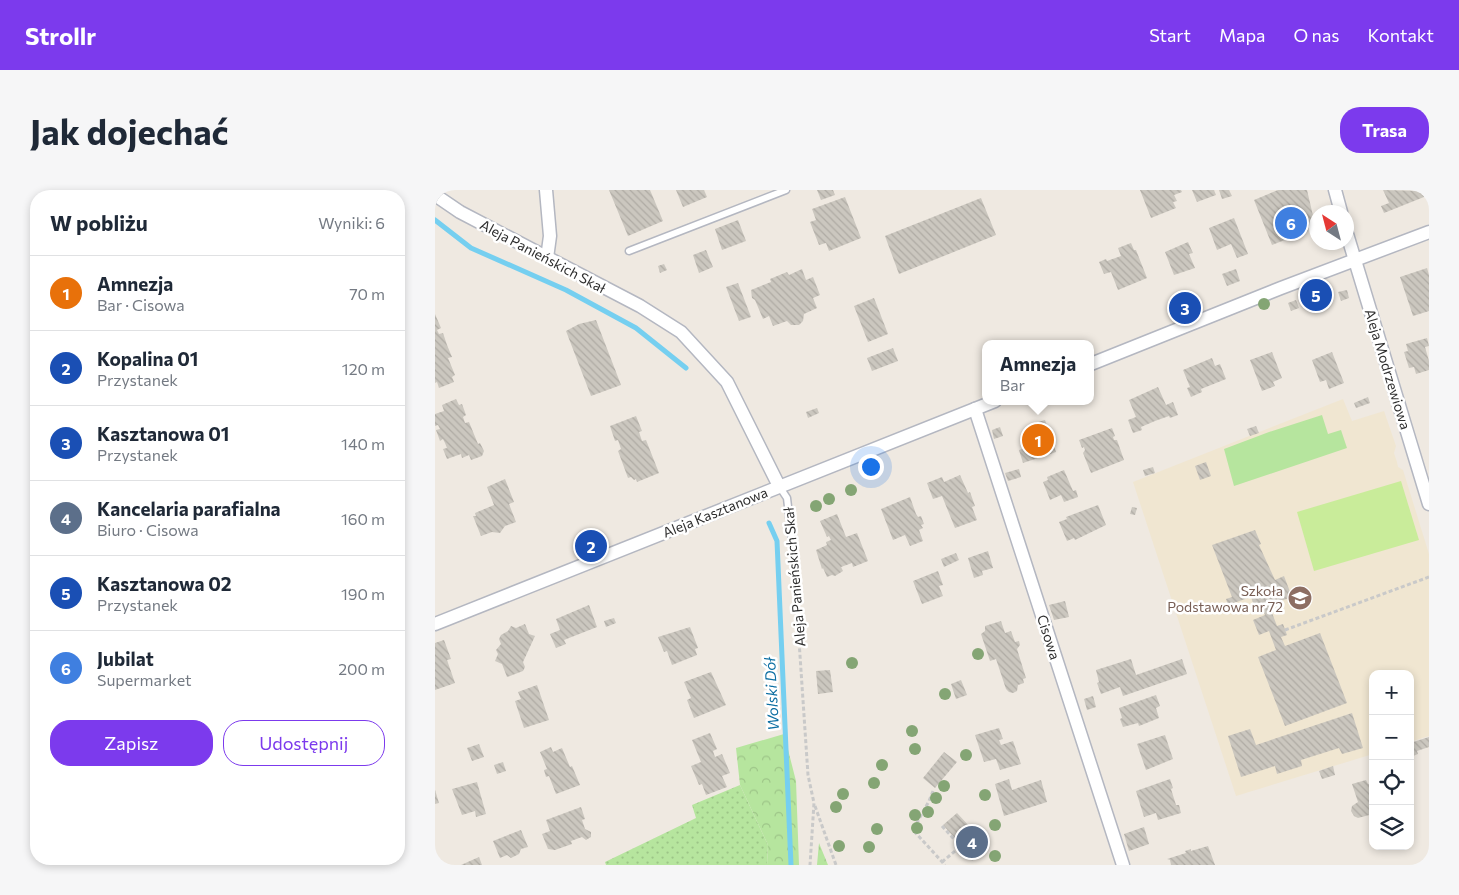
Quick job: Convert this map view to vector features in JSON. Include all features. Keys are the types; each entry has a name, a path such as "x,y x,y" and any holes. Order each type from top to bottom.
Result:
{"street":[{"path":"546,190 549,236 547,258"},
{"path":"1335,190 1339,205"},
{"name":"Aleja Panieńskich Skał","path":"435,195 460,212 640,306 681,332 727,382 779,486"},
{"path":"1094,363 1353,260 1429,232"},
{"name":"Aleja Modrzewiowa","path":"1351,250 1429,504"},
{"name":"Aleja Kasztanowa","path":"435,624 985,405"},
{"name":"Cisowa","path":"975,409 1123,865"}],"lane":[{"path":"629,251 786,190"},
{"name":"Aleja Panieńskich Skał","path":"779,486 787,498 792,541"}],"path":[{"name":"Aleja Panieńskich Skał","path":"792,541 808,775 814,804 810,865"},
{"path":"1285,630 1429,577"},
{"path":"933,791 913,830 943,864 961,846"},
{"path":"814,804 836,865"},
{"path":"942,826 973,860"}],"shaded area":[{"name":"Szkoła Podstawowa nr 72","path":"1343,399 1352,421 1384,411 1396,446 1394,453 1398,467 1403,470 1429,554 1429,736 1414,741 1414,670 1369,670 1369,755 1236,796 1133,482"}],"green space":[{"path":"1322,415 1328,434 1341,430 1347,448 1234,486 1224,449"},
{"path":"1401,481 1419,540 1314,571 1297,512"},
{"path":"784,734 796,781 799,865 767,865 768,845 740,785 736,748"},
{"path":"740,785 768,845 767,865 606,865 605,862 696,818 692,805"},
{"path":"819,843 828,865 817,865"}],"building":[{"path":"609,190 650,190 663,221 628,236"},
{"path":"676,190 704,190 707,197 683,207"},
{"path":"817,190 833,190 835,195 821,200"},
{"path":"1140,190 1181,190 1182,192 1174,195 1177,201 1173,202 1176,208 1151,218"},
{"path":"1192,190 1214,190 1216,195 1197,202"},
{"path":"1219,190 1229,190 1232,196 1222,199"},
{"path":"1278,190 1307,190 1311,205 1309,205 1309,226 1306,227 1308,231 1272,245 1254,200"},
{"path":"1383,190 1429,190 1429,195 1384,213 1381,206 1389,203"},
{"path":"845,197 861,238 829,251 826,243 819,245 810,222 816,220 812,209"},
{"path":"981,198 996,235 899,274 885,236"},
{"path":"1234,218 1248,254 1237,258 1231,244 1217,250 1209,228"},
{"path":"738,220 746,241 722,250 715,229"},
{"path":"1188,242 1193,253 1189,254 1195,268 1174,275 1165,252"},
{"path":"1131,243 1134,250 1136,250 1147,278 1118,290 1111,272 1104,274 1099,262 1121,256 1118,248"},
{"path":"706,250 713,267 699,273 693,255"},
{"path":"664,264 667,270 660,273 658,266"},
{"path":"1427,268 1429,275 1429,311 1413,316 1400,277"},
{"path":"802,269 806,280 813,277 820,295 813,298 817,308 804,314 803,321 799,325 791,325 787,321 773,326 769,316 763,319 755,300 752,298 751,290 771,282 770,279 787,272 789,275"},
{"path":"1236,269 1240,281 1227,286 1222,274"},
{"path":"738,283 751,317 739,321 726,287"},
{"path":"1347,290 1349,298 1341,301 1338,292"},
{"path":"874,298 888,334 868,342 854,306"},
{"path":"1296,300 1299,308 1291,311 1288,303"},
{"path":"435,314 441,328 437,330 439,334 443,333 452,357 448,358 455,375 452,377 454,382 439,388 437,382 435,383"},
{"path":"596,320 621,385 591,396 566,331 579,324"},
{"path":"1427,338 1429,346 1425,347 1429,361 1429,370 1416,374 1414,367 1409,368 1404,352 1408,351 1406,344"},
{"path":"893,348 898,361 872,371 867,358"},
{"path":"1272,352 1282,378 1273,382 1275,386 1262,391 1250,360"},
{"path":"1332,352 1344,383 1329,389 1326,380 1320,382 1312,360"},
{"path":"1212,358 1215,366 1220,364 1226,379 1201,389 1202,392 1191,397 1187,388 1190,387 1183,370"},
{"path":"1158,387 1166,405 1173,402 1178,415 1155,421 1141,427 1142,430 1133,433 1128,420 1136,417 1129,400"},
{"path":"1368,397 1370,403 1356,408 1354,403"},
{"path":"456,399 459,405 462,404 466,415 463,417 465,423 469,422 478,444 480,443 484,451 482,456 471,460 469,455 462,458 461,454 447,459 443,449 447,448 443,439 440,441 436,430 440,429 438,425 435,426 435,414 444,411 442,405"},
{"path":"817,408 819,413 808,418 806,412"},
{"path":"636,416 642,431 639,432 642,441 646,440 659,473 637,482 636,479 628,478 618,451 621,449 618,440 615,441 610,426"},
{"path":"1045,420 1056,452 1023,463 1019,450 1034,445 1028,425"},
{"path":"1256,426 1259,433 1250,436 1247,429"},
{"path":"1000,427 1003,436 994,439 992,430"},
{"path":"1112,428 1115,436 1113,437 1114,440 1117,440 1124,460 1091,473 1083,453 1084,447 1082,448 1079,440"},
{"path":"1206,462 1211,476 1200,480 1195,466"},
{"path":"1153,467 1155,473 1145,476 1143,470"},
{"path":"1019,469 1021,477 1008,481 1005,473"},
{"path":"1064,470 1073,491 1076,490 1078,497 1064,502 1061,495 1050,500 1043,482 1048,480 1047,477"},
{"path":"960,475 968,493 970,492 975,506 972,507 977,520 955,528 942,496 933,499 927,483 942,477 944,482"},
{"path":"505,479 514,502 509,504 516,522 505,526 500,533 492,532 481,536 473,516 476,516 475,513 494,505 487,487"},
{"path":"910,497 916,514 918,517 921,516 924,524 921,525 923,528 919,530 923,541 910,546 905,535 893,540 881,509"},
{"path":"1098,505 1106,525 1075,540 1074,538 1067,541 1059,522 1067,519 1066,517"},
{"path":"1132,507 1137,508 1135,515 1130,514"},
{"path":"837,514 846,537 857,533 868,561 853,567 852,563 841,567 843,571 835,576 827,577 822,569 816,550 827,545 826,542 831,540 829,536 827,537 820,521"},
{"path":"1255,530 1261,544 1259,545 1275,580 1284,576 1292,597 1269,605 1277,626 1283,624 1287,635 1281,637 1285,646 1320,633 1347,703 1285,726 1258,657 1276,650 1269,631 1259,635 1253,620 1265,615 1262,608 1256,611 1251,597 1228,605 1226,599 1232,597 1212,545"},
{"path":"988,551 993,568 982,571 983,575 974,578 968,558"},
{"path":"956,553 959,560 944,567 941,559"},
{"path":"938,571 943,585 939,586 943,596 922,604 913,581"},
{"path":"1065,601 1069,617 1054,620 1049,605"},
{"path":"589,605 597,627 564,640 566,644 556,648 550,634 560,630 556,619"},
{"path":"614,618 616,623 606,627 604,621"},
{"path":"1001,621 1005,633 1011,631 1015,642 1019,641 1020,645 1017,649 1026,678 1023,679 1024,683 1018,685 1017,691 1013,693 1006,689 996,659 990,661 981,634 985,631 985,626"},
{"path":"525,624 529,634 535,636 523,662 525,667 523,671 507,677 502,664 495,661 498,654 496,650 501,644 499,639 511,626 516,628"},
{"path":"690,627 698,648 695,649 697,655 672,665 667,651 664,652 658,637"},
{"path":"444,640 451,659 447,660 455,683 435,690 435,643"},
{"path":"1131,659 1136,675 1182,659 1187,674 1123,696 1120,687 1101,694 1097,683 1099,682 1096,670"},
{"path":"830,670 833,692 818,694 816,671"},
{"path":"711,672 726,705 694,718 687,700 691,698 684,682"},
{"path":"961,680 967,695 956,699 951,684"},
{"path":"537,685 549,720 524,728 515,701 521,699 518,692"},
{"path":"1156,695 1160,706 1156,708 1159,718 1139,726 1138,723 1123,727 1119,708"},
{"path":"1093,696 1096,707 1087,710 1084,699"},
{"path":"1352,713 1363,748 1342,754 1339,748 1301,760 1302,766 1277,774 1275,766 1241,777 1228,736 1250,729 1256,745"},
{"path":"999,728 1003,739 999,740 1001,745 1013,741 1021,764 1000,770 996,759 984,762 975,735"},
{"path":"710,733 717,749 713,751 715,757 722,754 730,773 722,776 727,787 706,795 702,784 699,785 691,766 701,762 692,740"},
{"path":"1165,735 1173,759 1146,770 1137,744"},
{"path":"1429,737 1429,747 1417,751 1418,754 1414,756 1414,742"},
{"path":"479,744 484,757 472,761 467,748"},
{"path":"551,747 553,752 562,748 580,785 556,794 549,776 546,777 544,770 547,769 540,752"},
{"path":"944,752 957,762 935,788 923,778"},
{"path":"503,762 506,771 497,774 494,765"},
{"path":"1333,766 1335,775 1322,779 1319,771"},
{"path":"1009,779 1012,790 1041,780 1047,802 1004,816 995,784"},
{"path":"1170,779 1176,805 1179,805 1181,813 1158,820 1156,813 1144,817 1136,791"},
{"path":"1366,780 1369,784 1369,815 1358,818 1351,811 1352,806 1358,802 1352,784"},
{"path":"477,782 486,814 476,817 475,811 462,815 452,789"},
{"path":"435,790 439,803 435,804"},
{"path":"581,807 585,819 582,820 585,829 591,832 591,837 586,840 582,837 571,841 572,844 555,850 548,849 542,834 550,831 546,820"},
{"path":"957,813 971,828 974,825 978,830 975,833 987,846 973,858 943,825"},
{"path":"1144,827 1149,844 1129,851 1124,834"},
{"path":"521,830 528,847 521,849 519,854 511,858 507,855 500,858 493,841"},
{"path":"1208,846 1215,865 1171,865 1170,860 1167,859 1186,853 1185,851 1191,849 1191,851"},
{"path":"479,857 482,865 461,865"}],"waterway":[{"path":"435,220 471,248 566,290 636,328 686,368"},
{"name":"Wolski Dół","path":"769,523 777,541 791,865"}],"place":[{"name":"Jubilat","path":"1291,223"},
{"name":"Kasztanowa 02","path":"1316,295"},
{"name":"Kasztanowa 01","path":"1185,308"},
{"name":"Amnezja","path":"1038,440"},
{"name":"Kopalina 01","path":"591,546"},
{"name":"Szkoła Podstawowa nr 72","path":"1300,598"},
{"name":"Kancelaria parafialna","path":"972,842"}]}
